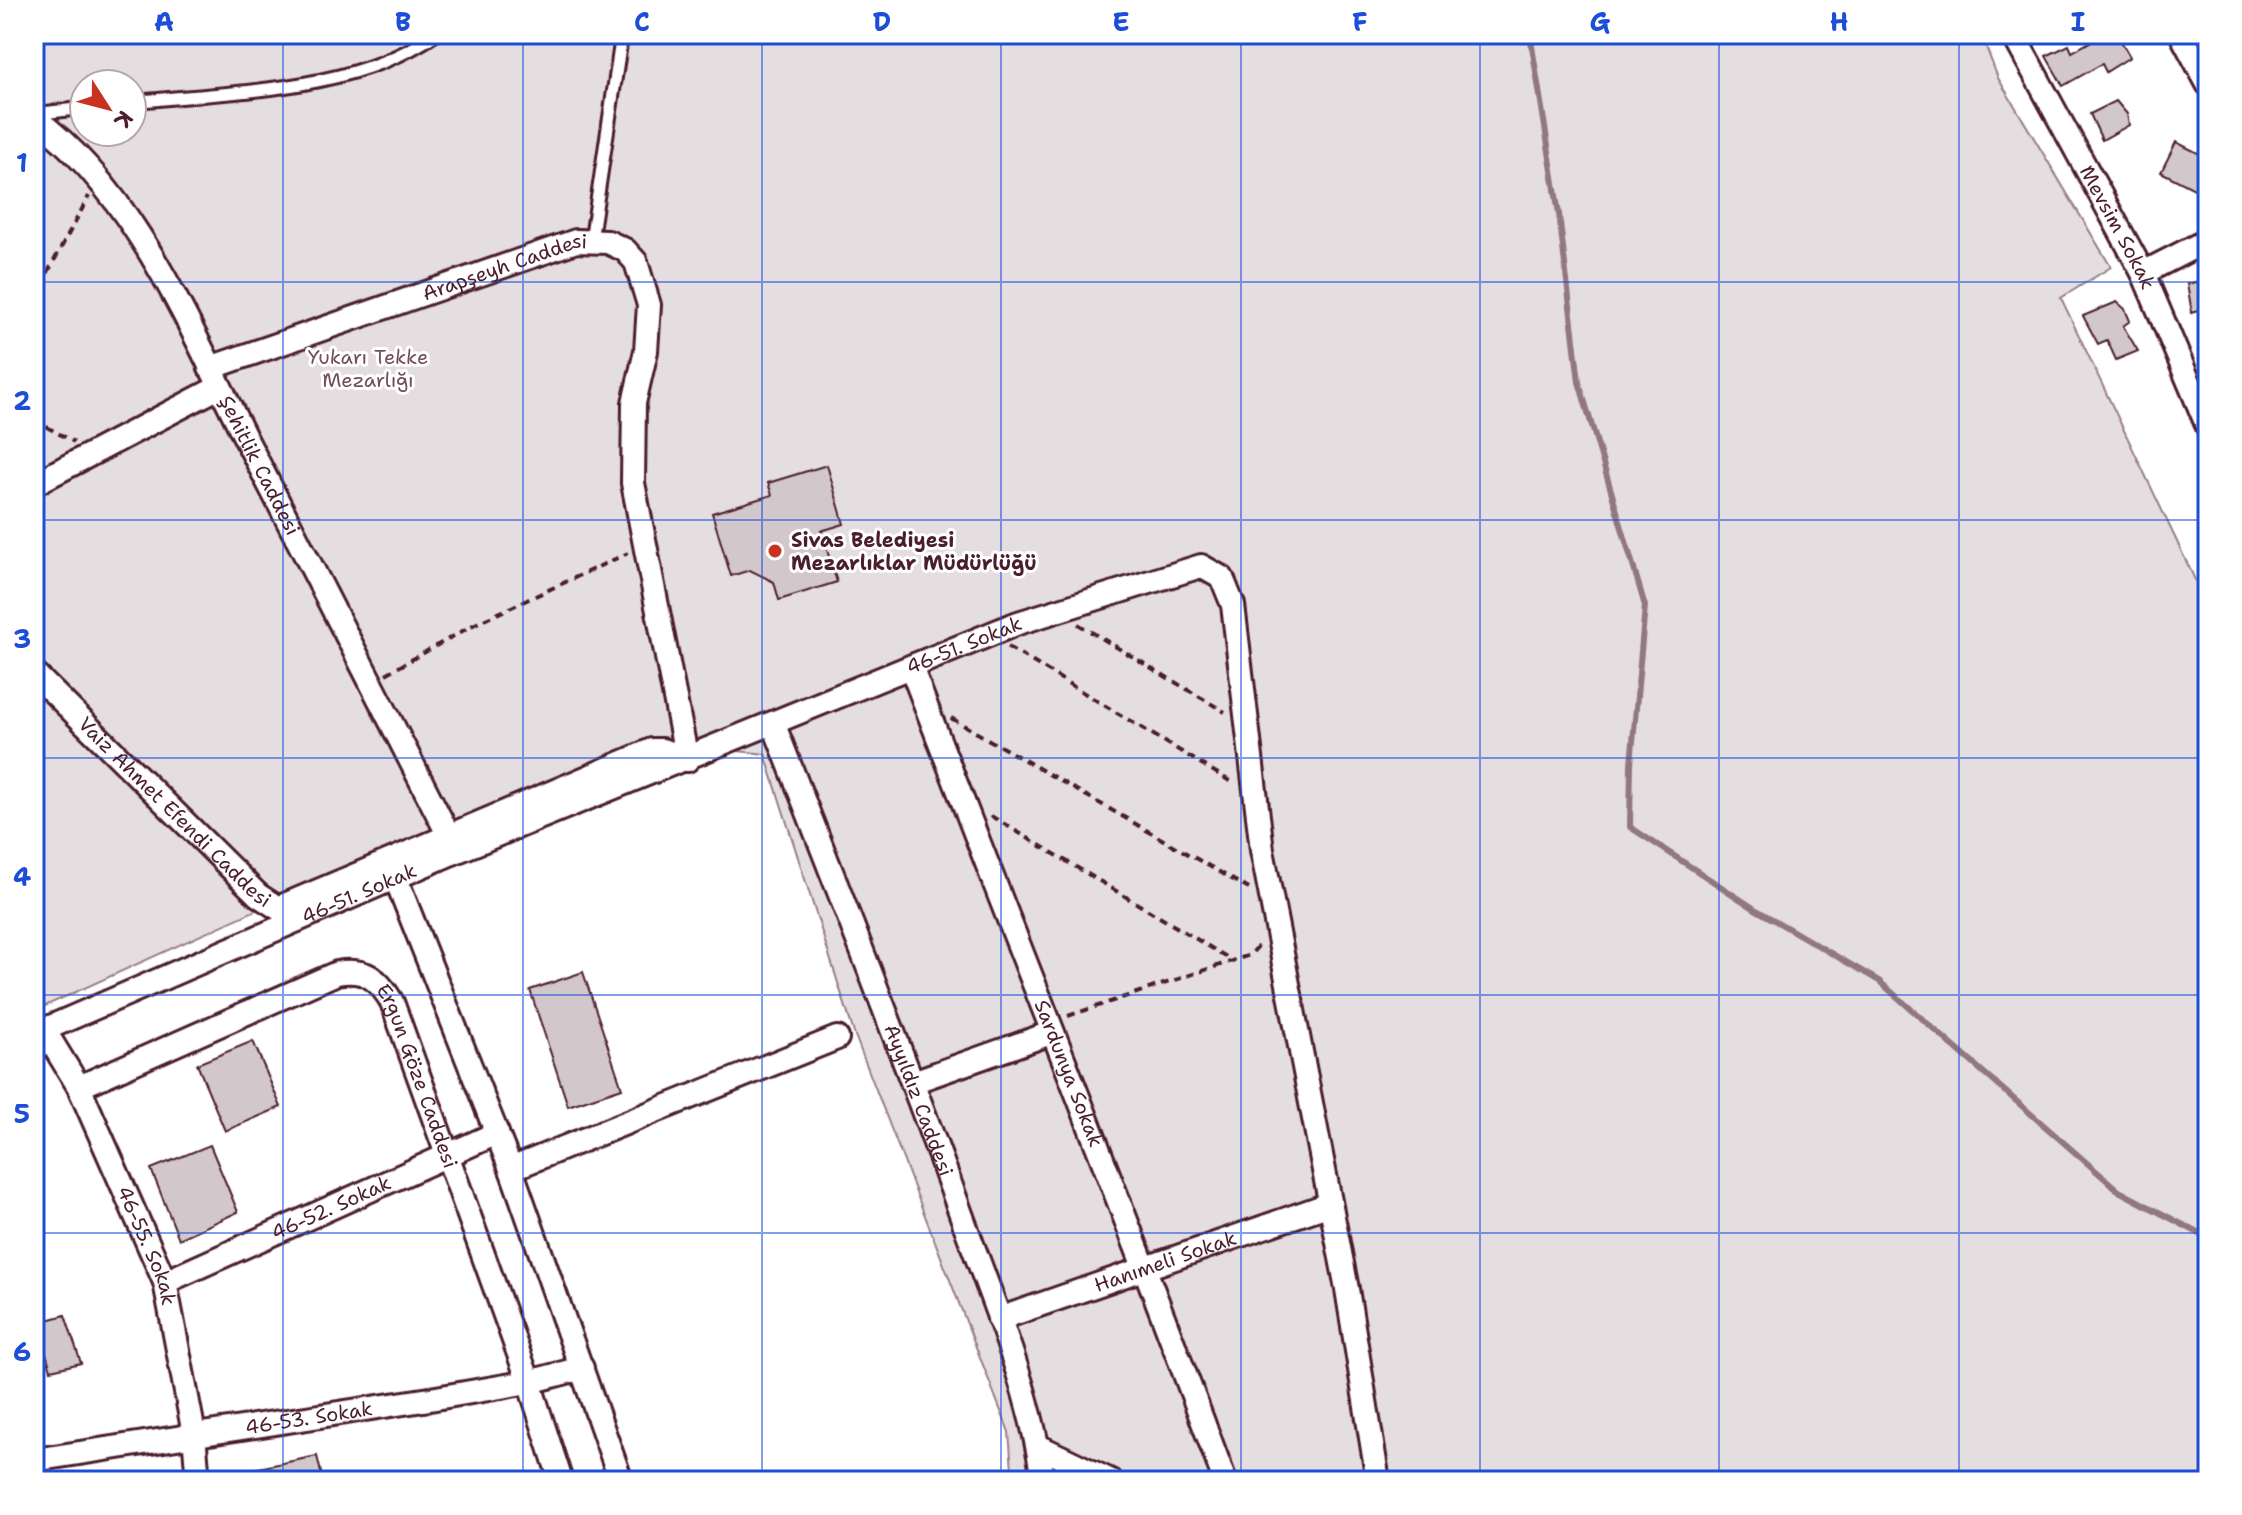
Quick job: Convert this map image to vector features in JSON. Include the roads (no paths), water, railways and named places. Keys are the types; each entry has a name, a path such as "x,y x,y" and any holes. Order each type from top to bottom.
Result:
{"street":[{"path":"2181,34 2208,84"},
{"name":"Mevsim Sokak","path":"2021,37 2143,273 2208,427"},
{"name":"Şehitlik Caddesi","path":"34,116 98,180 168,280 214,378 450,838"},
{"path":"2143,273 2208,240"},
{"name":"Arapşeyh Caddesi","path":"34,484 96,453 214,378 576,241 608,242 625,250 636,262 649,305 646,351 634,403 633,483 687,760"},
{"name":"46-51. Sokak","path":"38,1031 396,879 989,635 1201,566 1216,571 1230,593 1254,796 1330,1204"},
{"name":"Sardunya Sokak","path":"911,667 1049,1028 1146,1268 1225,1481"},
{"name":"Vaiz Ahmet Efendi Caddesi","path":"35,676 258,895 273,907 286,906"},
{"name":"Ayyıldız Caddesi","path":"774,725 913,1082 999,1319 1038,1446 1043,1481"},
{"name":"46-51. Sokak","path":"286,906 652,750 662,750 687,760"},
{"path":"396,879 511,1169 621,1481"},
{"name":"Ergun Göze Caddesi","path":"79,1087 337,973 364,972 383,986 392,1002 529,1382 561,1481"},
{"path":"913,1082 1049,1028"},
{"name":"46-55. Sokak","path":"38,1031 79,1087 165,1282 194,1434 198,1481"},
{"path":"511,1169 837,1038"},
{"name":"46-52. Sokak","path":"165,1282 497,1133"},
{"path":"1330,1204 1378,1481"},
{"name":"Hanımeli Sokak","path":"999,1319 1330,1204"},
{"name":"46-53. Sokak","path":"34,1460 529,1382 582,1368"},
{"path":"1038,1446 1111,1481"}],"lane":[{"path":"148,100 294,84 358,70 436,34"},
{"path":"591,241 622,34"},
{"path":"34,116 68,111"}],"waterway":[{"path":"1530,34 1559,214 1579,382 1645,606 1631,764 1630,827 1755,909 1879,981 2119,1191 2208,1238"}],"place":[{"name":"Sivas Belediyesi Mezarlıklar Müdürlüğü","path":"775,551"}],"park label":[{"name":"Yukarı Tekke Mezarlığı","path":"368,368"}]}
